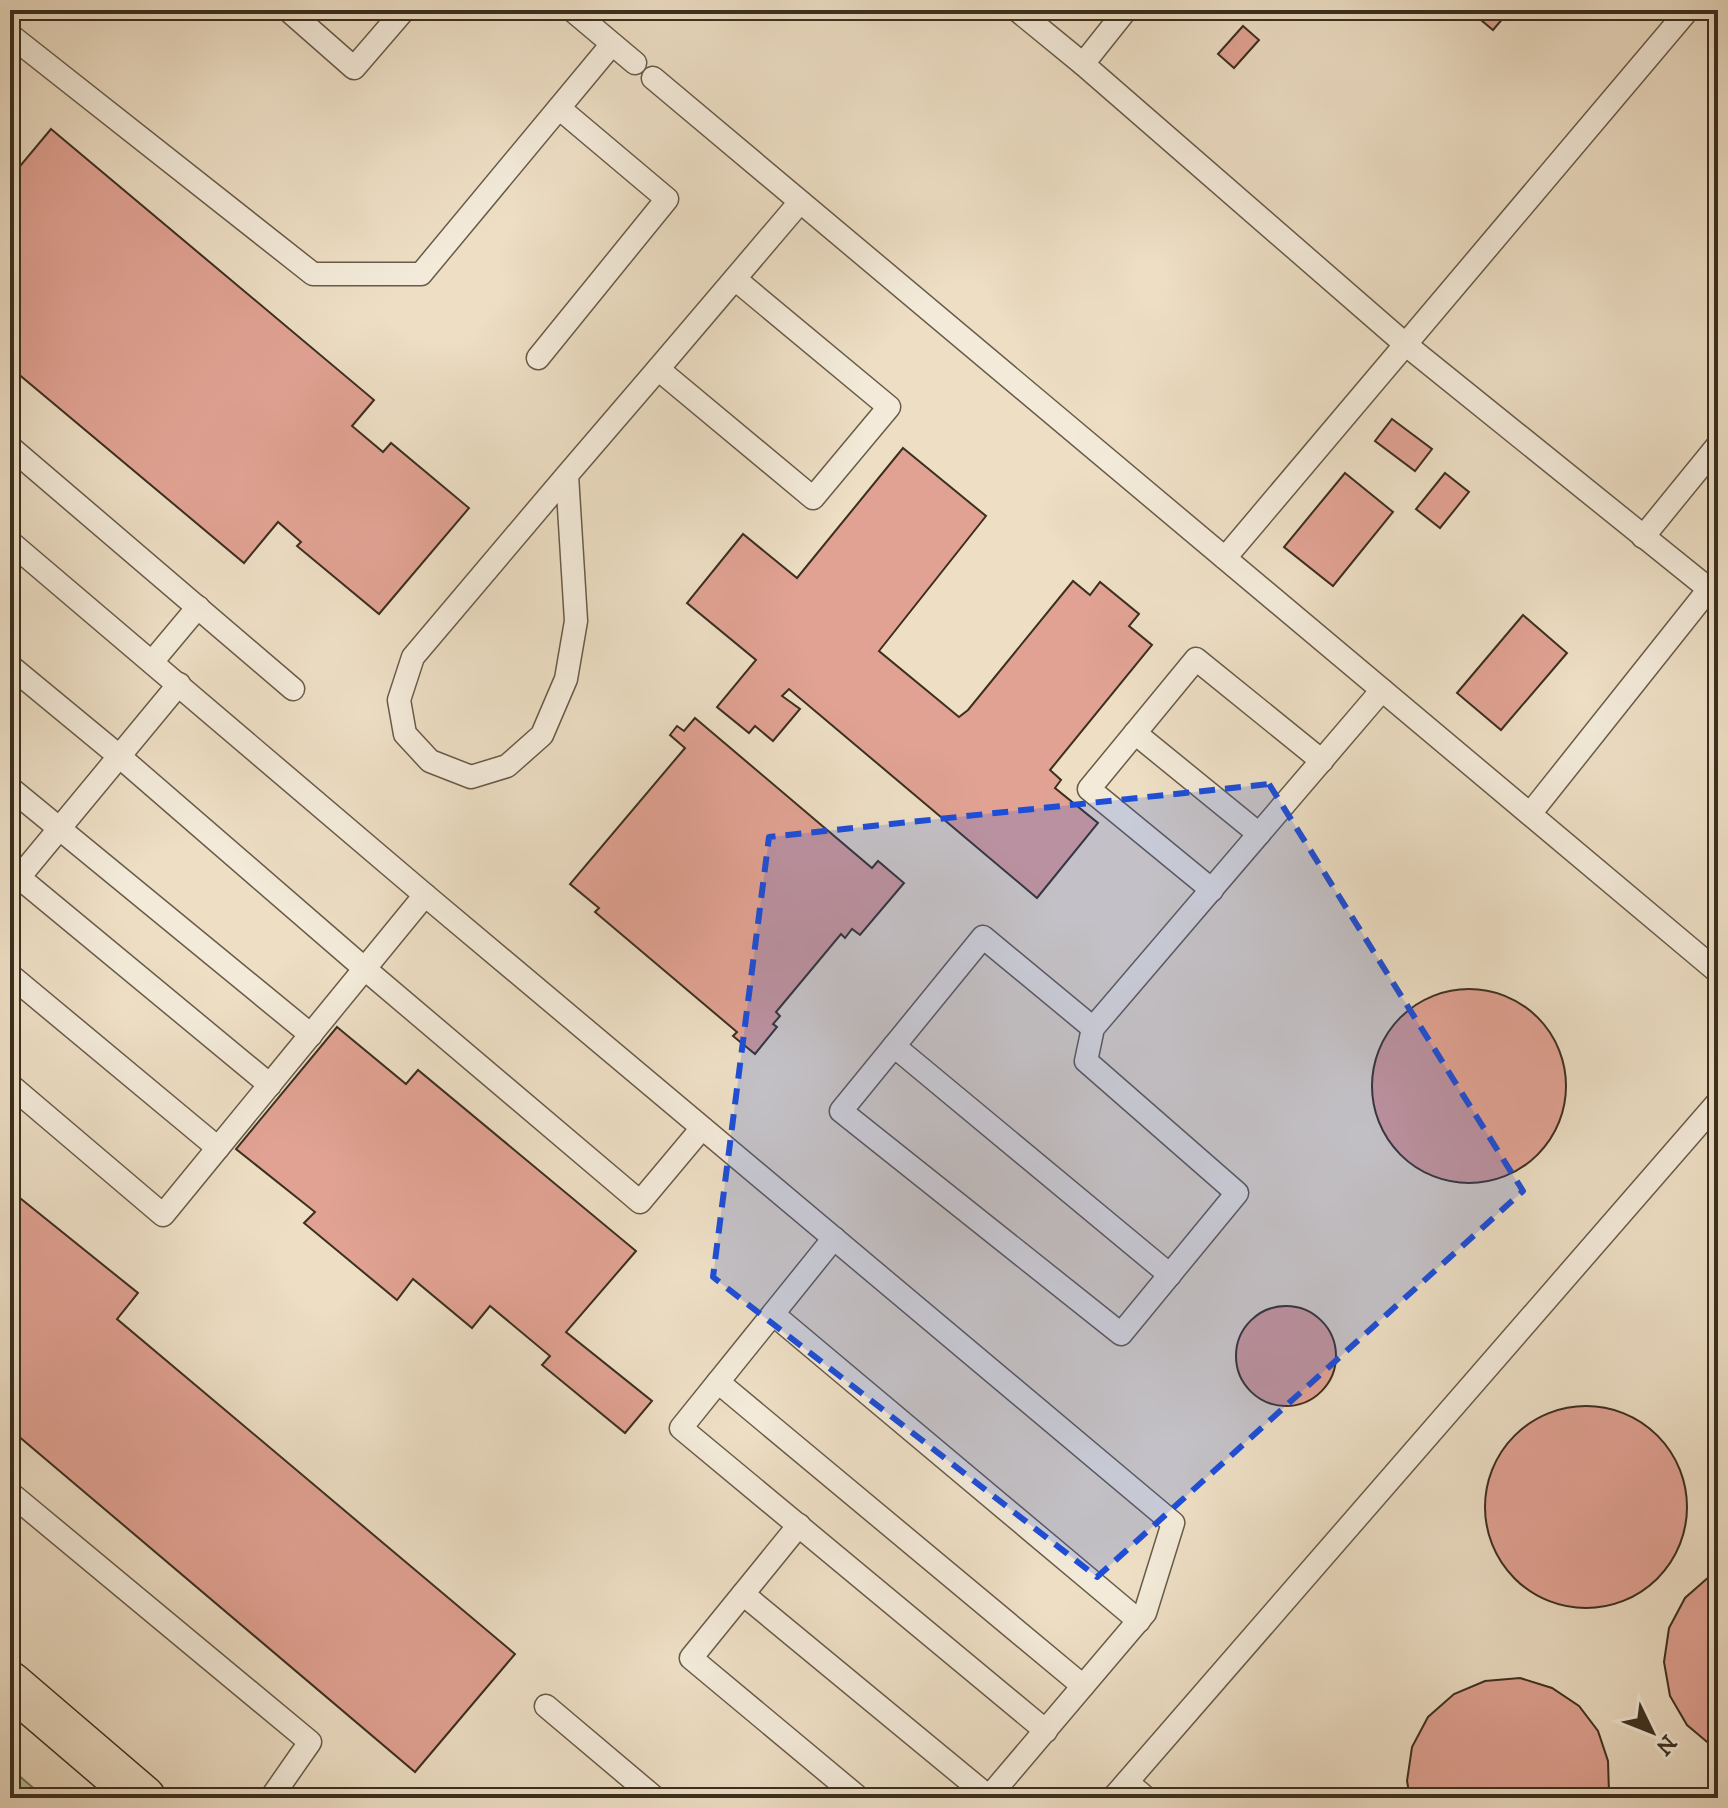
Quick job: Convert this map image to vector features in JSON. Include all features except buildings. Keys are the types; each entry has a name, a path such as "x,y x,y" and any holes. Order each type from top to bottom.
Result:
{"main road":[{"path":"10,1684 143,1798"}],"lane":[{"path":"288,10 354,68 404,10"},
{"path":"572,10 1718,972"},
{"path":"1017,10 1405,344 1709,589 1530,814"},
{"path":"1083,64 1126,10"},
{"path":"1225,558 1688,10"},
{"path":"10,35 313,274 421,274 612,44"},
{"path":"538,358 667,199 559,108"},
{"path":"567,475 576,621 566,679 542,735 507,766 471,777 430,761 405,734 399,700 413,657 567,475 800,202"},
{"path":"658,369 813,498 889,407 735,279"},
{"path":"1643,537 1718,445"},
{"path":"10,447 293,689"},
{"path":"10,542 1173,1523 1145,1613 989,1798 743,1594"},
{"path":"152,662 198,607"},
{"path":"1212,890 1089,789 1196,659 1322,761"},
{"path":"10,666 640,1202 702,1128"},
{"path":"179,684 13,879 270,1085"},
{"path":"1093,1028 983,937 841,1111 1121,1334 1237,1193 1086,1061 1093,1028 1382,690"},
{"path":"1135,733 1259,834"},
{"path":"10,788 311,1035"},
{"path":"10,1085 163,1215 425,895"},
{"path":"10,975 218,1148"},
{"path":"894,1046 1170,1275"},
{"path":"1146,1798 1120,1790 1718,1102"},
{"path":"834,1238 681,1428 1046,1731"},
{"path":"773,1314 1139,1621"},
{"path":"718,1382 1083,1686"},
{"path":"10,1493 310,1742 271,1798"},
{"path":"799,1525 691,1658 859,1798"},
{"path":"546,1706 655,1798"}],"highlighted area":[{"path":"1269,784 1523,1191 1097,1577 713,1277 769,837"}],"green space":[{"path":"10,1768 45,1798 10,1798"}]}
